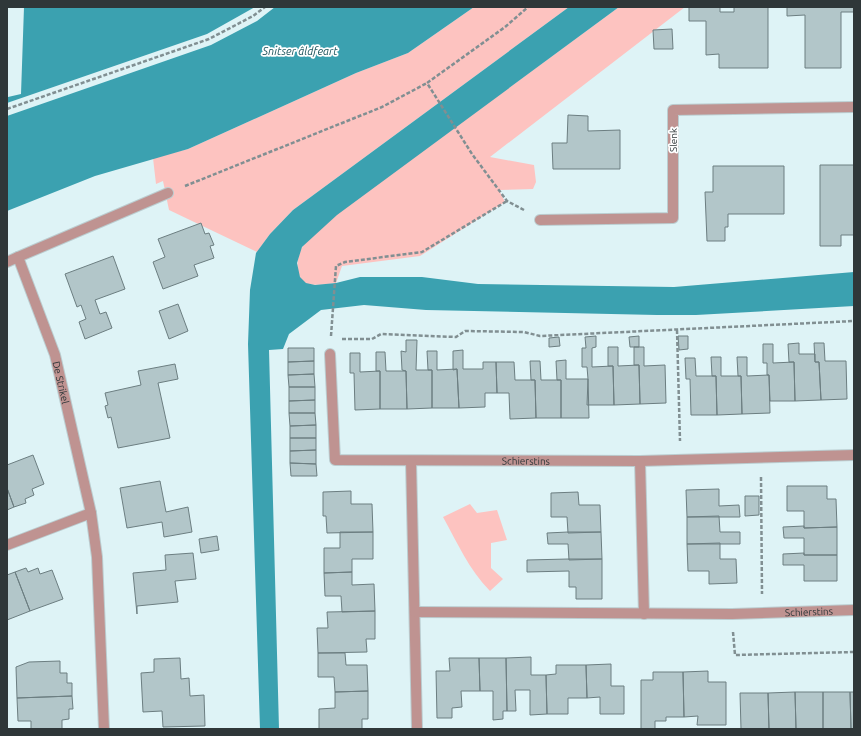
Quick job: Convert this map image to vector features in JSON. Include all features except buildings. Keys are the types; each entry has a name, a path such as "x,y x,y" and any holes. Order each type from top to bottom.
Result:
{"street":[{"name":"Slenk","path":"540,220 673,218 673,110 854,107"},
{"path":"7,262 168,193"},
{"name":"De Strikel","path":"18,257 55,355 91,513 97,557 104,729"},
{"name":"Schierstins","path":"330,354 335,460 640,461 854,455"},
{"path":"411,461 417,728"},
{"path":"640,461 644,614"},
{"path":"7,545 91,513"},
{"name":"Schierstins","path":"415,612 732,614 854,610"}],"path":[{"path":"7,109 209,39 253,16 265,7"},
{"path":"168,193 382,107 427,83 505,27 528,7"},
{"path":"427,83 462,137 507,201 540,220"},
{"path":"332,318 336,266 345,262 422,252 507,201"},
{"path":"338,339 372,339 381,334 456,337 465,331 524,332 540,336 854,321"},
{"path":"677,330 680,460"},
{"path":"760,458 762,613"},
{"path":"732,614 735,655 854,652"}],"shaded area":[{"path":"474,7 569,7 293,210 270,234 257,252 169,210 163,181 156,184 153,158 188,149 356,73 408,53"},
{"path":"619,7 685,7 490,157 534,165 536,182 533,189 499,190 505,202 420,256 342,266 336,283 315,285 303,282 298,273 299,255 303,246 319,229 337,214"},
{"path":"470,504 477,513 497,510 507,540 491,543 491,568 503,579 490,591 470,565 443,517"}],"water":[{"name":"Snitser âldfeart","path":"24,7 474,7 408,53 356,73 188,149 95,176 7,211 8,97 21,94"},
{"path":"569,7 619,7 337,215 302,247 297,263 300,277 306,283 315,285 336,283 360,277 422,277 478,284 674,287 854,272 854,306 696,315 426,310 364,305 321,310 289,334 283,349 269,350 279,729 260,729 248,344 250,290 256,253 270,234 293,210"}],"pier":[{"path":"255,7 275,7 257,21 211,45 7,116 7,103 207,34"}]}
